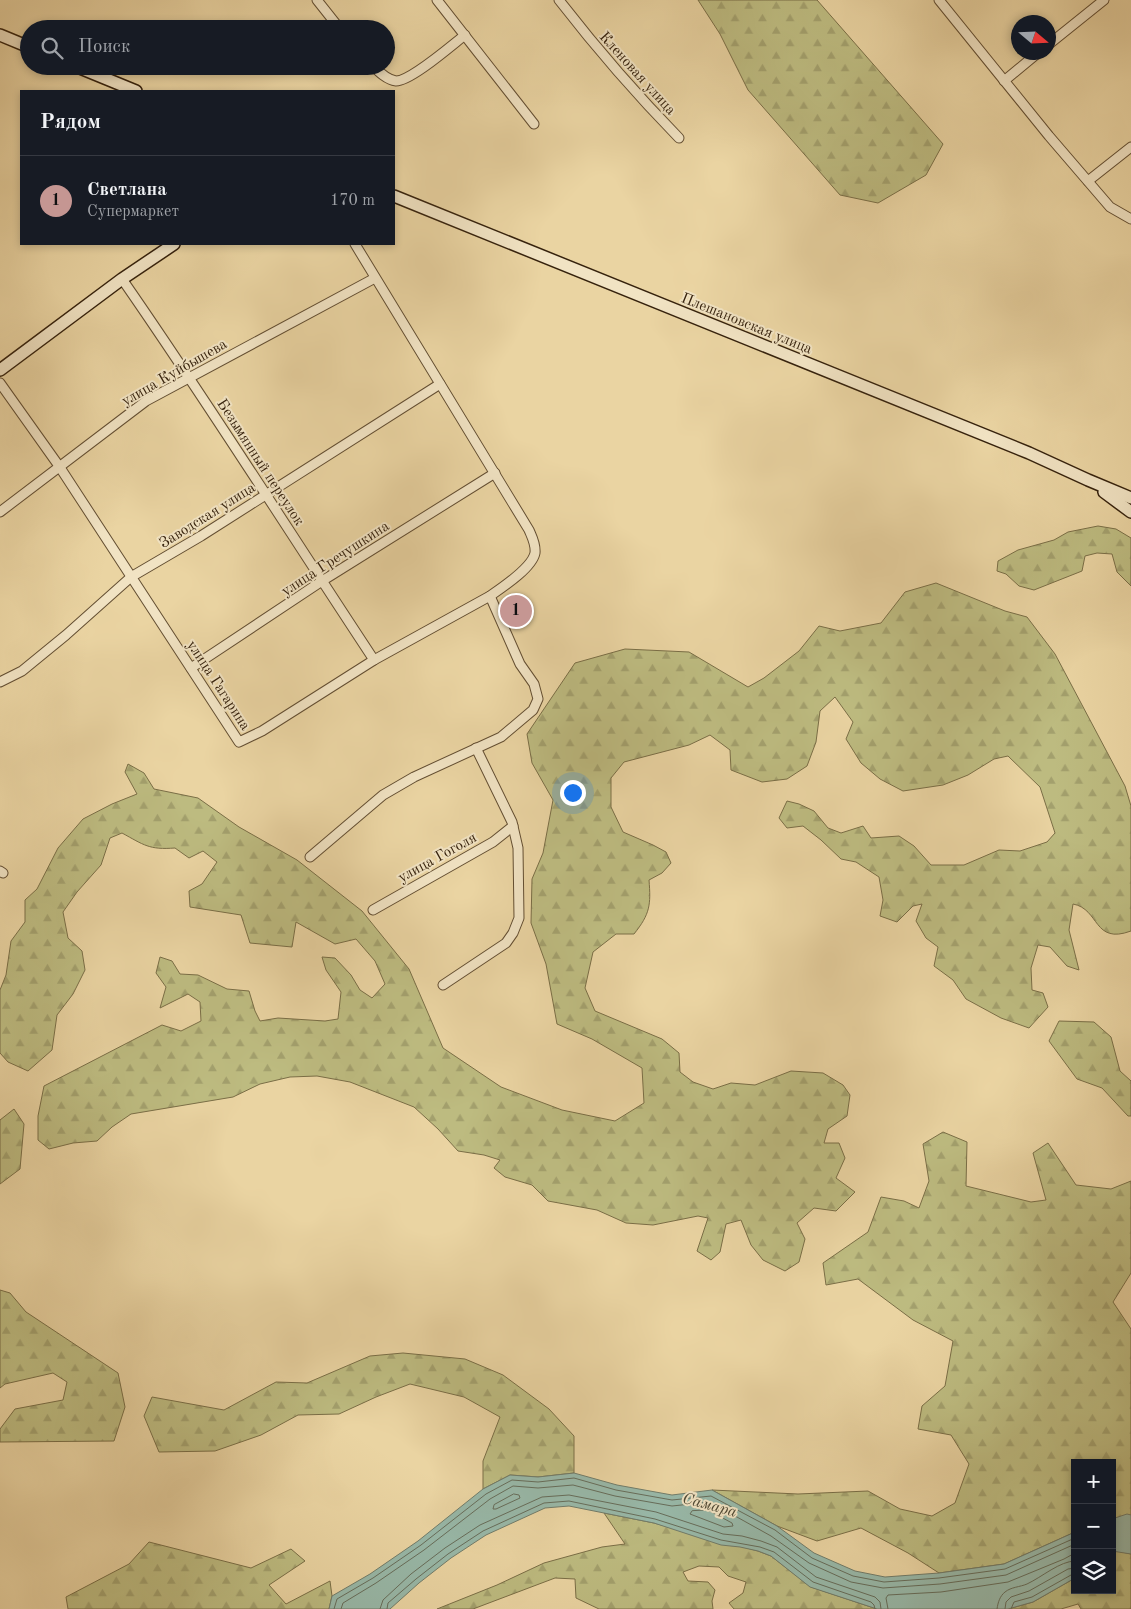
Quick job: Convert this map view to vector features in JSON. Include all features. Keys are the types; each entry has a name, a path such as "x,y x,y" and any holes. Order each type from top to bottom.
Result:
{"main road":[{"path":"0,35 20,43"},
{"path":"98,75 134,90"},
{"name":"Плешановская улица","path":"395,196 1029,452 1088,480"},
{"path":"0,370 122,279 173,245"},
{"path":"1088,480 1131,498"},
{"path":"1088,480 1131,512"}],"street":[{"path":"317,0 333,20"},
{"path":"437,0 534,124"},
{"name":"Кленовая улица","path":"560,0 595,46 649,108 679,138"},
{"path":"939,0 1110,207 1131,219"},
{"path":"1056,39 1104,0"},
{"path":"384,75 395,81 402,80 420,70 465,35"},
{"path":"1004,81 1029,60"},
{"path":"1088,181 1131,147"},
{"path":"356,245 494,473"},
{"name":"улица Куйбышева","path":"0,512 146,401 375,278"},
{"name":"Безымянный переулок","path":"122,279 190,377 374,660"},
{"name":"улица Гагарина","path":"0,383 59,466 239,742 262,731 374,660 490,596 532,562 535,553 535,543 494,473"},
{"name":"Заводская улица","path":"0,682 22,671 131,577 440,384"},
{"name":"улица Гречушкина","path":"192,668 322,582 494,473"},
{"path":"310,857 383,795 414,777 501,737 533,710 538,699 534,684 520,664 490,596"},
{"path":"443,985 506,943 513,933 519,918 518,848 513,826 476,748"},
{"name":"улица Гоголя","path":"373,910 493,842 513,826"}],"green space":[{"path":"698,0 817,0 943,144 926,175 878,203 840,195 748,90 720,34"},
{"path":"1098,526 1116,529 1131,538 1131,586 1117,572 1112,554 1097,553 1085,556 1082,571 1034,590 1019,586 1006,574 997,571 998,561 1018,550 1054,540 1068,532"},
{"path":"936,583 1005,611 1027,617 1055,654 1125,786 1131,806 1131,931 1119,934 1103,930 1088,912 1082,907 1073,904 1069,930 1079,970 1067,966 1050,947 1038,945 1031,968 1032,990 1043,993 1048,1007 1029,1028 1001,1018 966,999 953,980 934,966 938,947 926,938 916,921 922,904 913,906 897,922 880,916 883,900 879,877 856,862 841,859 803,826 787,828 779,818 787,801 799,804 814,811 828,828 841,833 863,826 871,838 899,836 914,846 931,865 964,865 999,850 1020,851 1047,842 1055,833 1040,787 1008,756 994,759 968,775 943,785 903,791 880,779 861,763 846,739 853,722 835,697 820,711 816,742 807,766 787,779 762,782 731,770 730,750 710,735 689,745 624,762 611,778 611,807 623,832 666,852 671,863 662,873 649,880 650,896 648,909 643,921 634,934 616,934 593,952 585,988 595,1011 662,1039 679,1053 680,1072 693,1082 713,1089 731,1083 755,1085 791,1071 823,1073 843,1085 850,1095 847,1116 828,1129 824,1143 839,1143 845,1158 836,1178 855,1192 836,1211 814,1208 797,1223 805,1239 799,1262 785,1271 763,1260 751,1245 741,1220 726,1224 720,1252 711,1260 697,1251 708,1218 698,1216 653,1225 626,1223 597,1210 548,1201 532,1185 505,1177 494,1168 500,1160 484,1155 458,1151 414,1107 350,1082 317,1076 290,1077 260,1084 233,1097 131,1114 112,1127 97,1141 73,1143 49,1149 38,1140 38,1116 44,1086 162,1025 181,1031 201,1021 200,1002 188,994 160,1008 166,987 156,973 160,957 172,961 180,974 198,975 227,989 249,991 260,1021 278,1018 325,1021 338,1019 341,992 326,970 322,957 335,958 351,975 360,990 372,998 385,984 375,961 356,939 335,944 296,922 292,947 250,943 241,915 190,907 189,891 202,884 217,862 203,851 189,858 175,848 147,846 122,833 110,838 101,865 77,892 63,912 68,938 82,951 85,970 73,994 57,1015 52,1050 28,1071 8,1062 0,1053 0,990 6,975 11,941 25,922 25,900 37,889 58,848 83,819 137,794 125,772 128,764 144,773 154,789 198,798 239,827 297,860 362,911 409,969 443,1048 501,1087 562,1110 615,1121 644,1103 642,1068 592,1039 557,1024 546,964 531,923 532,879 543,853 553,800 532,763 527,734 575,663 625,649 689,652 748,687 764,678 799,651 819,626 840,631 881,623 905,592"},
{"path":"1059,1021 1094,1022 1111,1037 1120,1071 1131,1081 1131,1116 1128,1116 1102,1088 1077,1079 1049,1041"},
{"path":"14,1109 24,1124 20,1169 0,1184 0,1120"},
{"path":"943,1132 967,1142 966,1186 1031,1202 1046,1200 1033,1153 1048,1143 1076,1185 1111,1189 1131,1181 1131,1273 1113,1302 1131,1329 1131,1515 1116,1518 1116,1459 1071,1459 1071,1534 1004,1564 939,1573 908,1553 861,1528 817,1541 777,1526 712,1490 798,1494 868,1491 900,1509 932,1516 955,1503 969,1464 951,1435 918,1429 922,1406 945,1386 953,1341 913,1320 858,1279 826,1285 823,1263 868,1232 881,1197 904,1201 919,1208 929,1181 923,1144"},
{"path":"0,1290 10,1293 26,1312 118,1373 125,1407 114,1441 0,1442 0,1429 15,1409 63,1400 67,1382 53,1373 5,1384 0,1388"},
{"path":"403,1353 465,1359 503,1375 549,1409 574,1436 574,1473 538,1477 510,1475 483,1489 483,1461 500,1417 464,1397 410,1384 339,1414 298,1415 261,1435 215,1451 159,1452 144,1416 152,1397 224,1410 276,1382 307,1383 370,1356"},
{"path":"604,1513 654,1523 758,1551 771,1556 811,1587 877,1609 734,1609 729,1603 743,1593 746,1582 728,1576 719,1567 699,1566 683,1572 688,1581 708,1582 715,1590 712,1601 713,1609 599,1609 576,1598 575,1579 555,1578 473,1609 437,1609 497,1585 544,1563 602,1547 625,1544"},
{"path":"149,1542 251,1568 291,1549 305,1561 269,1585 286,1604 330,1581 332,1596 329,1609 68,1609 66,1597 129,1564"},
{"path":"1116,1551 1131,1554 1131,1609 1081,1609 1078,1604 1061,1609 1008,1609 1033,1602 1071,1580 1071,1594 1116,1594"}],"water":[{"name":"Самара","path":"574,1473 617,1485 672,1495 712,1490 777,1526 814,1553 855,1571 885,1577 939,1573 1004,1564 1071,1534 1071,1580 1033,1602 1008,1609 877,1609 810,1587 771,1556 758,1551 721,1545 654,1523 569,1506 545,1508 486,1535 451,1558 390,1609 329,1609 332,1596 370,1574 418,1541 483,1489 510,1475 538,1477"},
{"path":"1127,1514 1131,1515 1131,1554 1116,1552 1116,1518"}],"place":[{"name":"Светлана","path":"516,611"}]}
